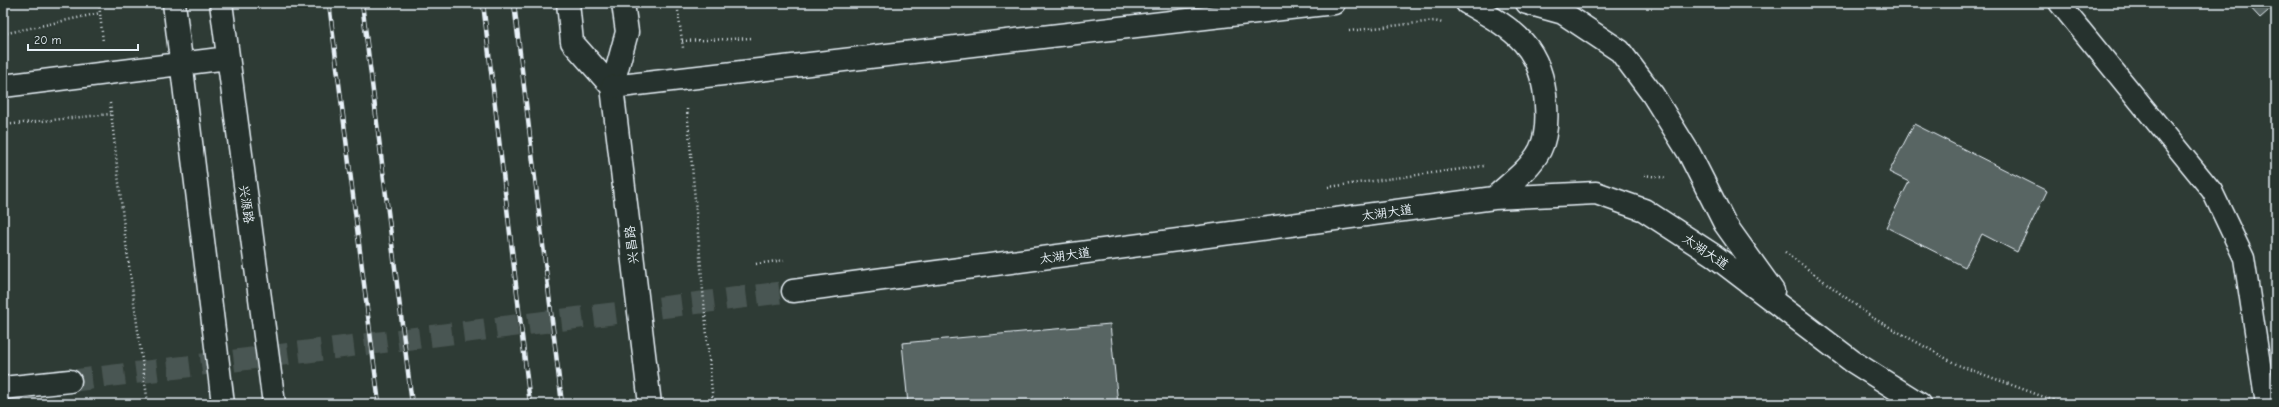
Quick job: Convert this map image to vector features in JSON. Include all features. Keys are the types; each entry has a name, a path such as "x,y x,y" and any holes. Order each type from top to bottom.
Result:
{"main road":[{"path":"174,3 223,404"},
{"name":"兴源路","path":"221,3 274,404"},
{"path":"568,3 572,42 612,87 1334,3"},
{"name":"兴昌路","path":"623,3 626,32 612,87 650,404"},
{"path":"1467,3 1509,27 1535,56 1545,92 1548,122 1541,148 1531,164 1494,198"},
{"path":"1527,3 1563,13 1620,51 1653,95 1690,154 1725,224 1784,307"},
{"path":"3,86 228,58"},
{"name":"太湖大道","path":"793,291 1494,198 1596,193 1644,210 1713,255 1784,307 1852,361 1920,404"},
{"path":"3,388 70,380"}],"lane":[{"path":"2059,3 2212,191 2244,258 2266,404"}],"path":[{"path":"98,3 125,236 148,404"},
{"path":"677,3 685,78 713,404"},
{"path":"3,34 100,12"},
{"path":"1348,31 1434,21 1448,24"},
{"path":"3,125 111,114"},
{"path":"1784,251 1873,318 1958,365 2052,400 2074,404"}],"building":[{"path":"1824,3 1845,3 1829,7"},
{"path":"2246,3 2276,3 2276,4 2260,18"},
{"path":"1914,124 2047,191 2017,252 1982,234 1965,267 1886,227 1909,182 1889,172"},
{"path":"1110,324 1118,404 908,404 902,343"}],"tunnel":[{"path":"70,381 793,291"}],"railway":[{"path":"329,3 379,404"},
{"path":"362,3 412,404"},
{"path":"483,3 530,404"},
{"path":"514,3 562,404"}]}
